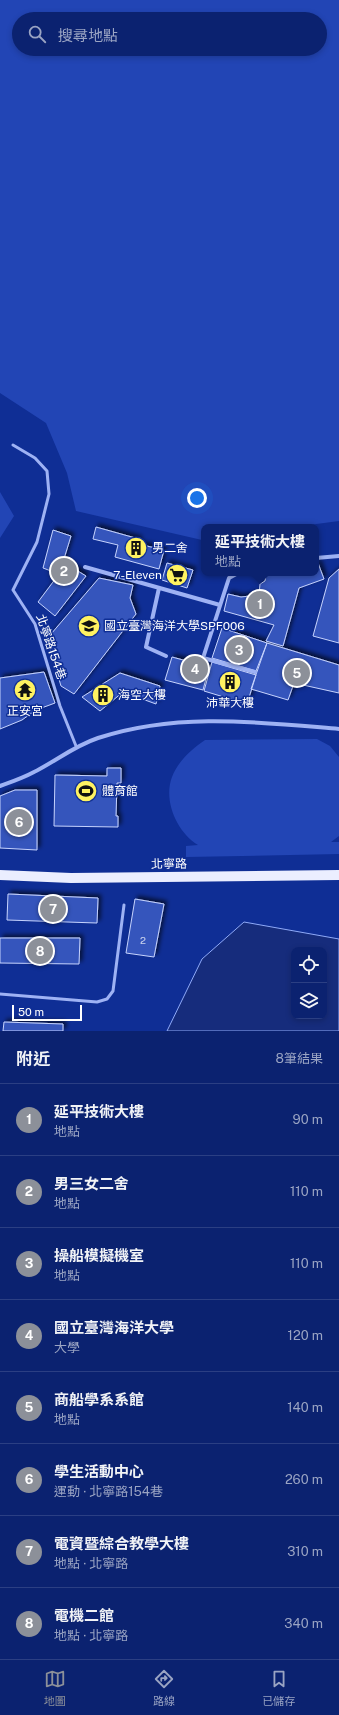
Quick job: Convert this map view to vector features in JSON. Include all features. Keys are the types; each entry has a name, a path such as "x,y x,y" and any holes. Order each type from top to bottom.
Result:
{"main road":[{"name":"北寧路","path":"0,875 71,878 339,875"}],"street":[{"path":"319,558 339,556"},
{"path":"85,567 220,605"},
{"path":"233,576 229,578 203,658 254,672"},
{"path":"159,588 146,647 166,656"},
{"path":"0,786 34,772 76,746 127,730 168,723 206,720 247,721 339,729"}],"lane":[{"name":"北寧路154巷","path":"13,444 35,458 47,471 48,494 37,542 13,590 35,624 60,706 76,746"},
{"path":"0,994 97,1002 108,999 113,991 124,905"}],"shaded area":[{"path":"0,0 339,0 339,521 316,524 201,524 201,540 76,511 67,473 46,423 0,393"},
{"path":"0,492 14,516 0,538"},
{"path":"317,739 330,746 339,757 339,836 331,842 339,842 339,854 186,857 186,846 198,845 190,839 178,824 169,796 172,777 178,766 190,751 205,740"},
{"path":"244,922 339,939 339,1031 167,1031 202,959"}],"building":[{"name":"男二舍","path":"96,527 139,539 138,544 164,550 159,569 115,557 118,545 93,539"},
{"path":"53,530 71,536 63,562 86,576 55,616 38,602 59,574 43,568"},
{"name":"7-Eleven","path":"167,563 193,570 187,588 162,580"},
{"path":"319,566 324,579 299,588 283,646 266,641 274,625 224,611 228,594 241,597 259,595 260,584 265,581 266,576 319,576"},
{"path":"339,569 339,643 313,636 329,578"},
{"path":"99,578 133,585 130,598 136,614 74,694 61,686 48,642 51,634"},
{"path":"222,628 267,643 256,671 212,658"},
{"path":"267,643 339,665 339,693 294,683 288,700 251,689"},
{"path":"172,657 209,667 203,690 165,680"},
{"name":"沛華大樓","path":"212,662 256,675 247,704 204,691"},
{"name":"正安宮","path":"44,672 55,703 36,710 22,720 0,729 0,678"},
{"name":"海空大樓","path":"120,673 160,686 156,704 123,692 100,711 82,697"},
{"name":"體育館","path":"107,768 121,768 121,783 117,783 116,816 118,816 118,827 54,826 55,775 107,776"},
{"path":"15,790 37,790 37,850 0,848 0,796"},
{"path":"8,894 98,898 97,923 7,920"},
{"path":"135,899 164,904 154,957 126,953"},
{"path":"0,938 80,938 79,964 0,963"},
{"path":"4,1022 63,1024 63,1031 3,1031"}],"place":[{"name":"男二舍","path":"136,548"},
{"name":"男三女二舍","path":"64,571"},
{"name":"7-Eleven","path":"177,575"},
{"name":"延平技術大樓","path":"260,604"},
{"name":"國立臺灣海洋大學SPF006","path":"89,626"},
{"name":"操船模擬機室","path":"239,650"},
{"name":"國立臺灣海洋大學","path":"195,669"},
{"name":"商船學系系館","path":"297,673"},
{"name":"沛華大樓","path":"230,682"},
{"name":"正安宮","path":"25,690"},
{"name":"海空大樓","path":"103,695"},
{"name":"體育館","path":"86,791"},
{"name":"學生活動中心","path":"19,822"},
{"name":"電資暨綜合教學大樓","path":"53,909"},
{"name":"電機二館","path":"40,951"}]}
